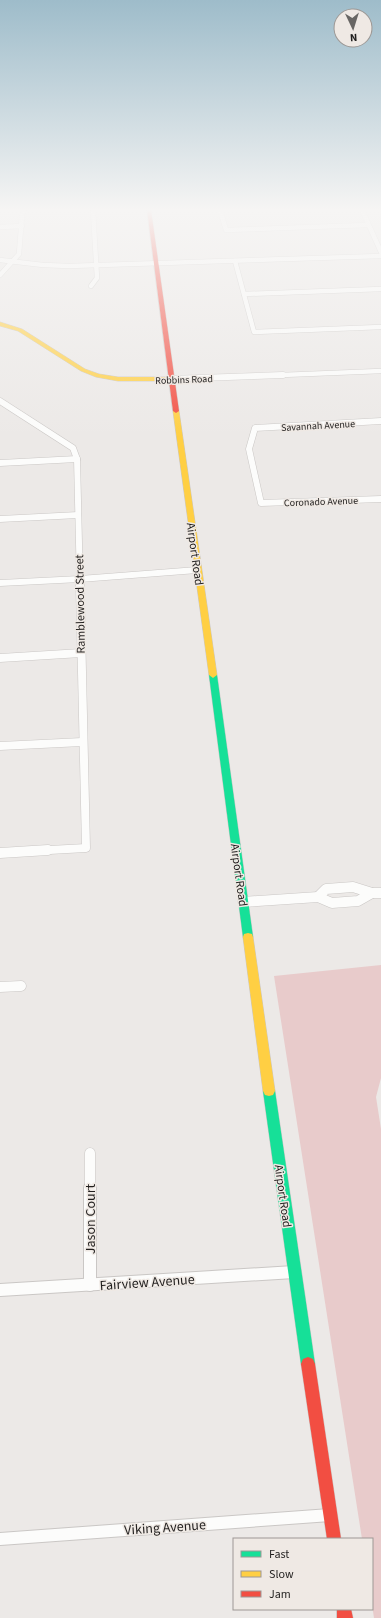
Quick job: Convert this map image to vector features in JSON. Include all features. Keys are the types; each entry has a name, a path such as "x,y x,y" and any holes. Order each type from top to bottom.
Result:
{"main road":[{"name":"Airport Road","path":"159,286 294,1272 334,1538"},
{"name":"Robbins Road","path":"0,324 20,330 83,370 98,376 118,379 171,379"}],"street":[{"path":"242,286 254,332 381,327"},
{"path":"244,294 381,289"},
{"name":"Robbins Road","path":"171,379 381,371"},
{"path":"0,463 77,459 73,448 2,403"},
{"name":"Savannah Avenue","path":"261,503 249,449 255,428 381,421"},
{"name":"Ramblewood Street","path":"0,854 86,848 82,742 77,459"},
{"name":"Coronado Avenue","path":"261,503 381,499"},
{"path":"0,519 78,515"},
{"path":"0,583 80,579 197,570"},
{"path":"0,658 81,653"},
{"path":"0,746 82,742"},
{"path":"318,897 326,889 353,887 376,893"},
{"path":"243,902 318,897 332,903 358,901 376,893"},
{"path":"0,987 21,986"},
{"name":"Jason Court","path":"90,1153 90,1285"},
{"name":"Fairview Avenue","path":"0,1290 294,1272"},
{"name":"Viking Avenue","path":"0,1539 330,1515"}],"shaded area":[{"path":"381,965 381,1078 376,1097 381,1129 381,1618 374,1618 373,1538 362,1538 274,976"}],"traffic: fast":[{"path":"213,675 248,937"},
{"path":"269,1091 308,1364"}],"traffic: slow":[{"path":"0,324 20,330 83,370 98,376 118,379 171,379"},
{"path":"176,411 213,675"},
{"path":"248,937 269,1091"}],"traffic: jam":[{"path":"159,286 176,411"},
{"path":"308,1364 334,1538"},
{"path":"344,1610 345,1618"}]}
